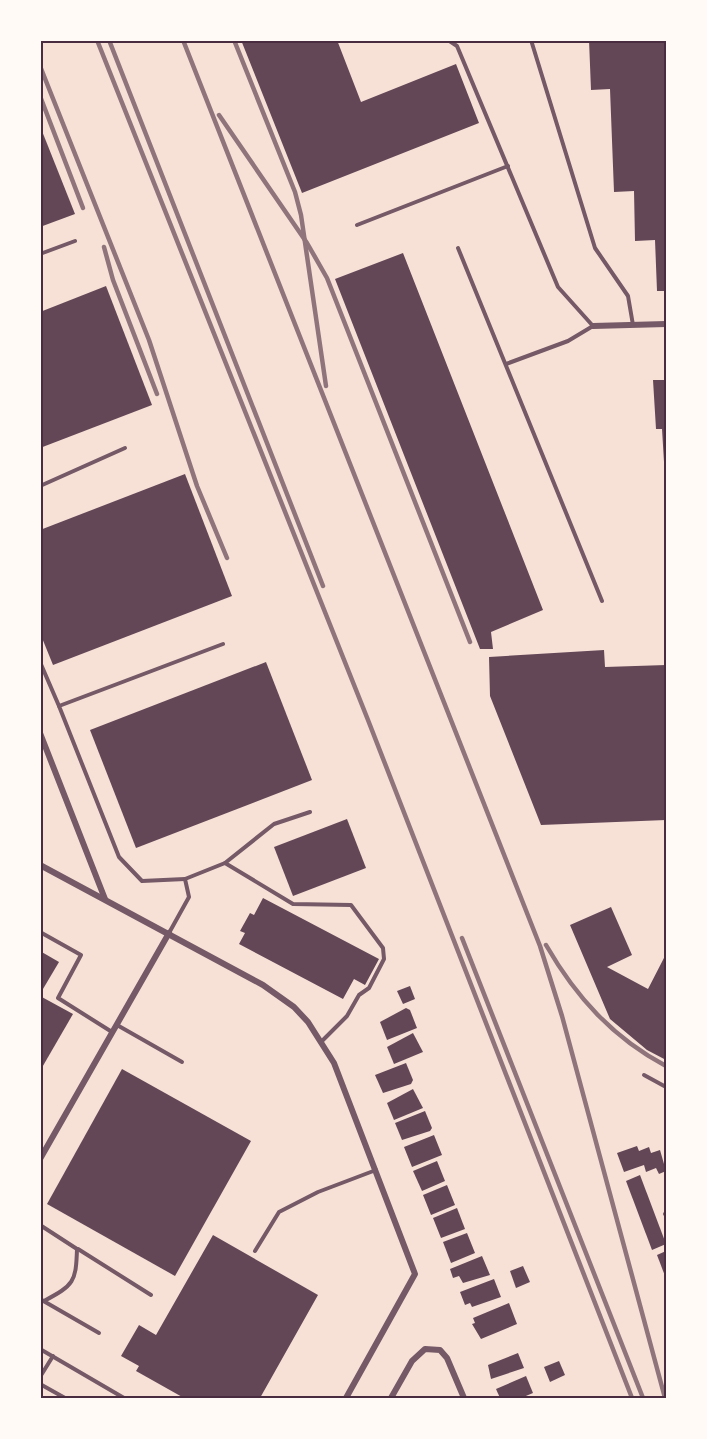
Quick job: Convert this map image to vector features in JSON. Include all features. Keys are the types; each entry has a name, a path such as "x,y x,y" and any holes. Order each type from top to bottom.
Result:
{"street":[{"path":"593,326 666,324"},
{"path":"40,733 105,899"},
{"path":"40,865 169,933 279,996 294,1007 322,1041 334,1062 415,1274 346,1398"},
{"path":"40,1159 169,933"},
{"path":"391,1398 412,1361 425,1349 440,1350 447,1358 464,1398"}],"lane":[{"path":"448,40 457,46 558,287 593,326 568,341 506,364"},
{"path":"531,40 595,248 628,296 633,325"},
{"path":"357,225 508,166"},
{"path":"40,254 75,241"},
{"path":"458,248 602,601"},
{"path":"40,486 125,448"},
{"path":"59,706 223,644"},
{"path":"40,662 119,857 142,881 184,879 225,863 274,824 310,812"},
{"path":"225,863 293,904 351,905 383,948 384,959 369,988 359,995 347,1017 322,1041"},
{"path":"169,933 189,897 184,879"},
{"path":"40,932 81,955 58,998 113,1032"},
{"path":"117,1025 182,1062"},
{"path":"644,1075 666,1087"},
{"path":"255,1251 279,1212 318,1192 377,1170"},
{"path":"40,1225 151,1295"},
{"path":"42,1300 69,1288 76,1276 77,1249"},
{"path":"42,1300 99,1333"},
{"path":"40,1349 124,1398"},
{"path":"40,1377 53,1356"},
{"path":"40,1384 65,1398"}],"building":[{"path":"241,40 337,40 361,102 456,64 479,123 302,193"},
{"path":"589,40 666,40 666,291 657,291 655,240 635,241 634,191 614,192 610,89 591,90"},
{"path":"40,126 75,214 40,227"},
{"path":"403,253 543,610 491,632 493,649 480,649 335,279"},
{"path":"106,286 152,405 40,448 40,312"},
{"path":"653,380 666,380 666,495 662,429 656,429"},
{"path":"185,474 232,596 53,665 40,633 40,530"},
{"path":"604,650 605,667 666,665 666,820 541,825 490,696 489,657"},
{"path":"266,662 312,780 136,848 90,730"},
{"path":"347,819 366,868 293,896 274,847"},
{"path":"263,898 379,959 365,985 354,979 343,999 239,944 245,933 240,931 250,913 254,915"},
{"path":"611,907 632,955 607,967 648,989 666,954 666,1060 647,1050 610,1019 570,925"},
{"path":"40,951 59,962 40,994"},
{"path":"410,986 415,999 403,1004 397,991"},
{"path":"40,996 73,1014 40,1071"},
{"path":"406,1008 410,1010 417,1028 387,1040 380,1022"},
{"path":"413,1033 423,1052 394,1064 387,1047"},
{"path":"406,1063 413,1080 411,1084 383,1093 375,1075"},
{"path":"122,1069 251,1141 175,1276 47,1204"},
{"path":"413,1089 423,1108 394,1120 387,1103"},
{"path":"425,1111 432,1128 430,1131 402,1140 395,1123"},
{"path":"434,1135 442,1155 412,1167 404,1147"},
{"path":"637,1146 639,1151 649,1147 651,1153 660,1150 666,1171 659,1174 656,1168 646,1172 644,1165 624,1172 617,1153"},
{"path":"437,1161 445,1181 422,1191 413,1171"},
{"path":"640,1175 666,1244 652,1250 626,1181"},
{"path":"447,1185 455,1205 431,1215 423,1195"},
{"path":"457,1208 465,1229 441,1238 433,1218"},
{"path":"467,1233 475,1253 451,1263 443,1242"},
{"path":"213,1235 318,1295 260,1398 184,1398 136,1371 139,1366 121,1356 139,1325 156,1335"},
{"path":"666,1251 666,1275 665,1276 657,1255"},
{"path":"482,1256 490,1275 463,1283 459,1276 453,1278 450,1269"},
{"path":"523,1266 530,1282 516,1288 510,1271"},
{"path":"494,1279 501,1297 472,1307 470,1303 465,1305 460,1292"},
{"path":"509,1303 517,1324 481,1339 472,1324 475,1323 473,1318"},
{"path":"518,1353 524,1368 491,1379 488,1365"},
{"path":"559,1361 565,1375 550,1382 544,1367"},
{"path":"526,1376 533,1393 521,1398 500,1398 496,1389"}],"railway":[{"path":"97,40 368,720 632,1398"},
{"path":"109,40 323,586"},
{"path":"183,40 540,946 562,1016 665,1398"},
{"path":"234,40 295,192 301,215 326,386"},
{"path":"40,66 149,340 197,486 227,558"},
{"path":"40,96 83,208"},
{"path":"219,115 307,243 327,278 470,642"},
{"path":"104,247 113,280 157,394"},
{"path":"462,938 643,1398"},
{"path":"546,945 570,982 597,1014 629,1043 666,1066"}]}
